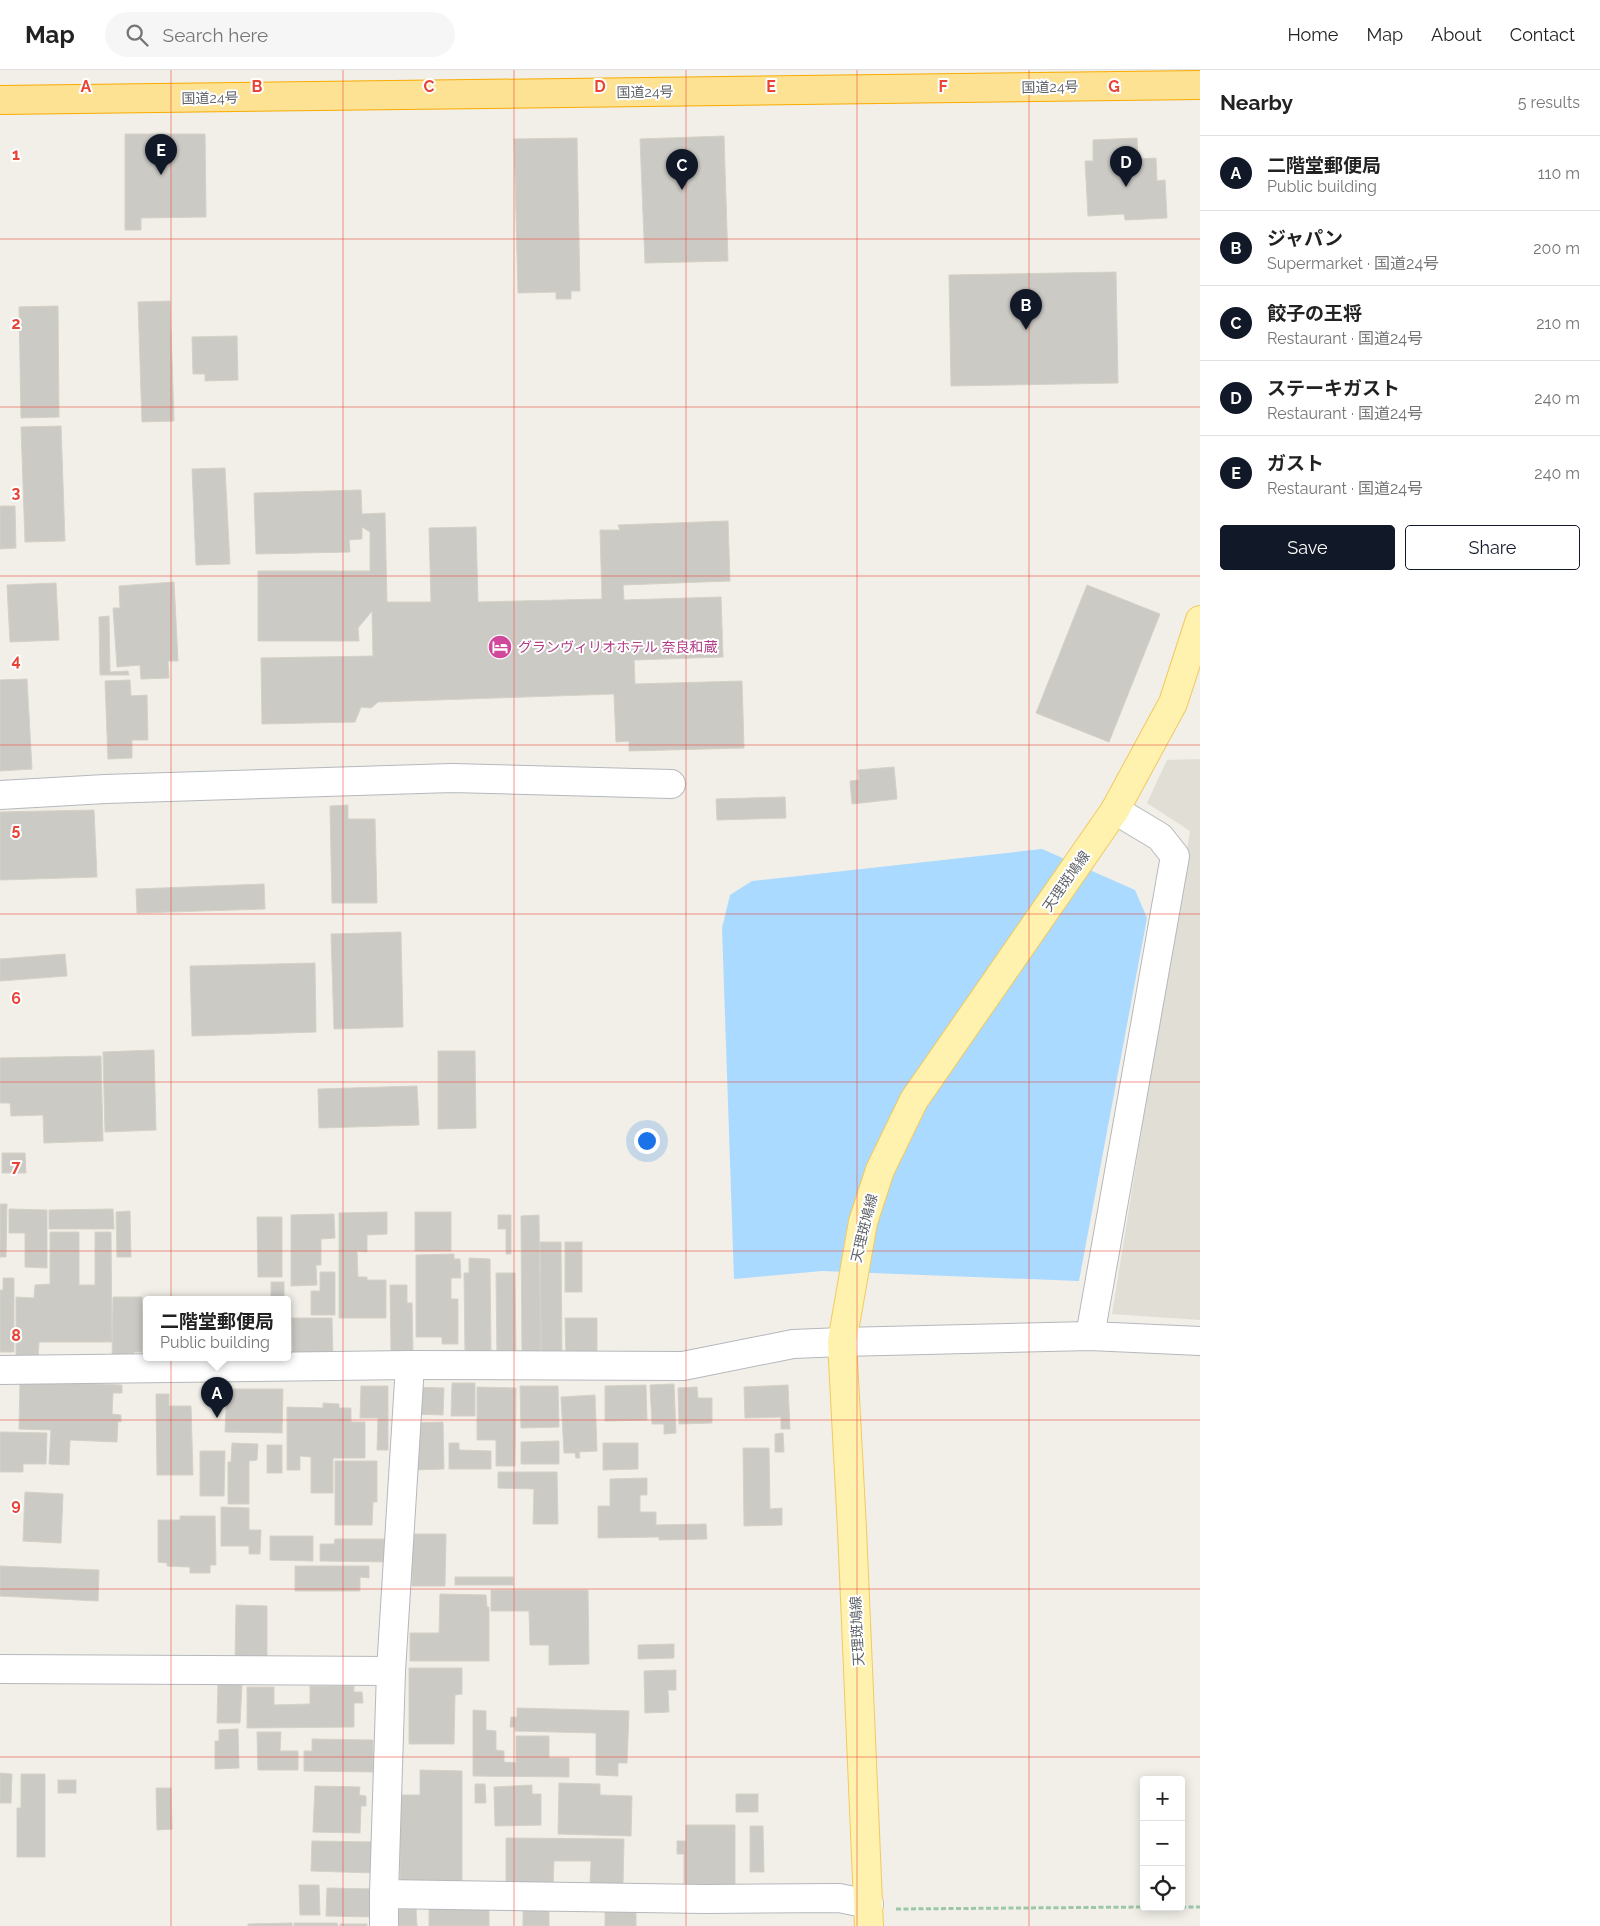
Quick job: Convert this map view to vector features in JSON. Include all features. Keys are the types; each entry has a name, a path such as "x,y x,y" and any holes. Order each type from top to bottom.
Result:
{"highway":[{"name":"国道24号","path":"0,100 1200,85"}],"main road":[{"name":"天理斑鳩線","path":"869,1915 842,1342 863,1222 877,1179 914,1100 1115,810 1173,703 1200,620"}],"street":[{"path":"0,795 105,789 452,778 671,784"},
{"path":"1090,1336 1175,856 1160,837 1115,810"},
{"path":"0,1370 410,1365 683,1366 793,1344 1090,1336 1200,1341"},
{"path":"384,1926 391,1671 410,1365"},
{"path":"0,1669 391,1671"},
{"path":"384,1894 705,1899 840,1898 869,1915"}],"path":[{"path":"1185,1907 1200,1906"},
{"path":"869,1915 892,1909 1140,1907"}],"shaded area":[{"path":"1200,759 1200,1320 1112,1314 1190,831 1147,803 1167,760"}],"water":[{"path":"1042,849 1135,890 1147,918 1079,1281 822,1271 734,1279 722,928 730,895 752,881"}],"building":[{"path":"125,134 205,134 206,217 141,218 141,230 125,230"},
{"path":"724,136 728,261 645,263 640,139"},
{"path":"577,138 580,291 571,291 571,299 556,299 556,292 518,293 514,139"},
{"path":"1137,138 1138,159 1156,158 1157,181 1165,180 1167,218 1125,220 1124,214 1088,216 1085,161 1093,161 1093,140"},
{"path":"1116,272 1118,383 951,386 949,275"},
{"path":"170,301 174,421 142,422 138,302"},
{"path":"58,306 59,417 21,418 19,307"},
{"path":"237,336 238,380 205,381 205,374 193,374 192,337"},
{"path":"61,426 65,541 25,542 21,427"},
{"path":"225,468 230,564 196,565 192,469"},
{"path":"361,490 362,514 385,513 387,602 431,602 429,528 476,527 478,602 602,599 600,530 620,530 618,525 728,521 730,581 623,585 624,600 721,597 723,657 634,660 635,684 742,681 744,748 629,751 629,741 616,742 614,694 378,702 371,708 361,707 355,722 262,724 261,658 373,656 372,611 358,628 359,641 258,641 258,571 370,571 370,532 362,527 362,539 349,540 350,552 256,554 254,493"},
{"path":"0,506 15,506 16,548 0,549"},
{"path":"174,582 178,661 168,661 169,678 141,679 140,665 117,667 113,608 120,608 119,586"},
{"path":"56,583 59,640 10,642 7,585"},
{"path":"1087,585 1160,614 1109,742 1036,713"},
{"path":"109,616 110,672 128,671 129,675 100,675 99,617"},
{"path":"27,679 32,769 0,771 0,680"},
{"path":"130,680 131,696 147,695 148,740 132,740 132,758 108,759 105,681"},
{"path":"894,767 897,799 852,804 850,781 859,780 858,770"},
{"path":"785,797 786,818 717,820 716,799"},
{"path":"348,805 348,819 375,819 377,903 332,903 330,806"},
{"path":"94,810 97,877 0,880 0,812"},
{"path":"264,884 265,909 137,913 136,889"},
{"path":"401,932 403,1027 334,1029 331,934"},
{"path":"65,954 67,976 0,981 0,959"},
{"path":"315,963 316,1032 192,1036 190,966"},
{"path":"154,1050 156,1130 105,1132 103,1052"},
{"path":"438,1051 475,1051 476,1128 438,1129"},
{"path":"101,1056 103,1141 44,1143 43,1115 11,1116 10,1103 0,1103 0,1058"},
{"path":"417,1086 419,1125 319,1128 318,1089"},
{"path":"2,1153 25,1153 26,1173 2,1173"},
{"path":"0,1204 7,1204 6,1257 0,1257"},
{"path":"9,1209 47,1210 47,1268 25,1267 25,1233 9,1233"},
{"path":"113,1209 114,1229 49,1229 49,1210"},
{"path":"130,1211 131,1257 117,1257 116,1212"},
{"path":"387,1212 387,1234 367,1235 367,1252 357,1251 358,1277 367,1277 367,1280 386,1280 386,1318 339,1318 339,1213"},
{"path":"415,1212 451,1212 451,1251 415,1251"},
{"path":"334,1214 335,1238 321,1239 321,1265 316,1265 317,1285 291,1286 291,1215"},
{"path":"498,1215 511,1215 511,1254 506,1254 506,1229 498,1229"},
{"path":"539,1215 541,1359 522,1359 521,1216"},
{"path":"257,1217 282,1217 282,1277 258,1277"},
{"path":"50,1232 79,1232 79,1285 95,1285 95,1232 111,1232 112,1342 39,1342 38,1358 16,1359 16,1297 34,1298 35,1285 50,1284"},
{"path":"540,1242 561,1242 562,1357 541,1358"},
{"path":"565,1242 582,1242 582,1292 565,1292"},
{"path":"454,1254 454,1259 460,1259 461,1278 451,1278 451,1299 458,1299 458,1344 442,1344 442,1337 416,1337 416,1255"},
{"path":"469,1258 490,1259 491,1352 465,1352 464,1273 469,1273"},
{"path":"320,1272 335,1272 335,1315 311,1315 311,1291 320,1291"},
{"path":"496,1273 515,1273 516,1359 497,1360"},
{"path":"3,1278 14,1278 14,1352 0,1352 0,1290 3,1290"},
{"path":"271,1282 284,1282 284,1296 271,1296"},
{"path":"390,1285 407,1285 407,1303 412,1303 413,1352 391,1352"},
{"path":"113,1297 142,1297 142,1352 134,1352 134,1361 112,1361"},
{"path":"292,1318 332,1318 333,1359 293,1359"},
{"path":"565,1318 597,1318 597,1359 566,1359"},
{"path":"20,1381 122,1385 122,1393 113,1393 112,1414 121,1415 121,1422 118,1421 117,1442 70,1440 69,1465 49,1464 51,1430 19,1429"},
{"path":"452,1383 475,1383 475,1416 451,1416"},
{"path":"674,1384 676,1433 664,1434 664,1424 652,1424 650,1385"},
{"path":"646,1385 647,1420 605,1421 605,1386"},
{"path":"788,1385 790,1429 781,1429 781,1417 745,1418 744,1387"},
{"path":"361,1386 388,1386 388,1450 377,1450 378,1418 360,1418"},
{"path":"520,1386 558,1386 559,1427 521,1428"},
{"path":"412,1387 444,1388 443,1415 411,1414"},
{"path":"477,1387 516,1388 515,1466 496,1466 496,1440 477,1440"},
{"path":"697,1387 698,1398 712,1398 712,1423 679,1424 678,1388"},
{"path":"227,1389 283,1389 282,1433 225,1432"},
{"path":"156,1394 169,1394 169,1406 191,1406 193,1475 157,1475"},
{"path":"595,1395 597,1451 579,1452 580,1458 576,1458 575,1453 564,1453 561,1397"},
{"path":"323,1403 339,1404 339,1408 351,1408 351,1422 365,1422 365,1458 333,1458 333,1493 311,1493 311,1457 300,1456 300,1470 287,1470 287,1407 323,1408"},
{"path":"443,1422 444,1469 413,1470 412,1423"},
{"path":"0,1432 47,1433 46,1464 23,1464 23,1472 0,1472"},
{"path":"783,1433 784,1452 775,1452 775,1434"},
{"path":"559,1441 559,1464 521,1464 521,1442"},
{"path":"232,1443 258,1444 257,1460 249,1461 249,1504 228,1504 228,1462 231,1462"},
{"path":"449,1443 459,1443 459,1450 491,1451 491,1469 449,1469"},
{"path":"603,1443 638,1443 638,1469 603,1470"},
{"path":"267,1445 282,1445 282,1473 267,1473"},
{"path":"743,1448 769,1448 770,1509 782,1508 782,1525 744,1526"},
{"path":"200,1451 225,1451 224,1496 200,1496"},
{"path":"335,1461 377,1461 377,1502 373,1502 372,1525 335,1525"},
{"path":"498,1472 557,1472 558,1524 533,1524 534,1489 498,1488"},
{"path":"647,1478 647,1495 640,1495 640,1512 656,1512 656,1525 706,1524 707,1539 659,1540 659,1537 598,1538 598,1506 610,1506 610,1479"},
{"path":"25,1492 63,1494 61,1543 23,1541"},
{"path":"221,1507 249,1508 249,1530 261,1530 260,1554 249,1554 249,1546 221,1546"},
{"path":"180,1516 215,1516 216,1565 210,1565 210,1573 190,1573 190,1567 167,1566 167,1563 158,1562 158,1520 180,1520"},
{"path":"412,1534 446,1534 445,1586 412,1586"},
{"path":"270,1536 313,1536 313,1561 270,1560"},
{"path":"335,1539 389,1539 389,1562 320,1561 320,1544 334,1544"},
{"path":"0,1566 99,1570 98,1601 0,1596"},
{"path":"295,1566 369,1566 369,1578 360,1577 360,1591 295,1591"},
{"path":"455,1577 513,1577 513,1585 455,1585"},
{"path":"491,1590 588,1590 589,1664 549,1665 549,1645 530,1645 529,1611 491,1611"},
{"path":"440,1594 486,1595 487,1607 489,1607 489,1661 410,1661 410,1633 439,1633"},
{"path":"236,1605 267,1606 267,1662 235,1662"},
{"path":"674,1644 674,1658 638,1659 638,1645"},
{"path":"409,1668 462,1668 462,1694 455,1695 454,1744 409,1744"},
{"path":"676,1670 676,1690 668,1690 669,1712 645,1713 644,1671"},
{"path":"218,1684 242,1685 240,1723 217,1723"},
{"path":"310,1686 354,1686 354,1692 362,1692 363,1703 354,1703 354,1727 247,1728 247,1687 274,1687 274,1705 310,1704"},
{"path":"517,1708 629,1711 627,1763 618,1763 618,1776 596,1775 596,1733 515,1731 515,1727 510,1727 511,1717 517,1717"},
{"path":"473,1710 486,1711 486,1730 496,1731 496,1750 504,1751 504,1762 516,1763 516,1736 549,1736 549,1758 569,1758 569,1777 473,1776"},
{"path":"238,1729 239,1768 215,1769 215,1741 219,1741 219,1730"},
{"path":"257,1732 281,1732 280,1751 298,1751 298,1770 258,1770"},
{"path":"312,1739 373,1740 373,1772 304,1771 304,1751 312,1751"},
{"path":"420,1770 462,1771 462,1886 400,1885 400,1795 420,1795"},
{"path":"0,1773 12,1774 11,1803 0,1803"},
{"path":"21,1774 45,1774 45,1857 17,1857 17,1808 21,1808"},
{"path":"58,1780 76,1780 76,1793 58,1793"},
{"path":"559,1783 600,1784 600,1795 632,1796 631,1836 558,1834"},
{"path":"475,1784 485,1784 486,1803 475,1803"},
{"path":"532,1785 532,1794 541,1794 541,1825 495,1826 494,1787"},
{"path":"315,1786 360,1787 359,1795 366,1796 366,1806 361,1806 360,1833 313,1832"},
{"path":"156,1788 171,1788 172,1829 157,1830"},
{"path":"736,1794 758,1794 758,1812 736,1812"},
{"path":"686,1825 735,1825 735,1889 684,1889 684,1854 677,1854 677,1841 686,1841"},
{"path":"750,1826 763,1826 764,1872 750,1872"},
{"path":"506,1838 624,1839 623,1884 590,1883 591,1861 554,1861 553,1885 506,1885"},
{"path":"312,1841 375,1842 374,1873 311,1871"},
{"path":"299,1885 319,1885 320,1915 300,1915"},
{"path":"327,1888 373,1889 373,1917 326,1916"},
{"path":"523,1904 549,1904 549,1926 523,1926"},
{"path":"429,1905 489,1905 489,1926 429,1926"},
{"path":"416,1909 417,1926 395,1926 394,1910"},
{"path":"605,1911 636,1911 636,1926 605,1926"},
{"path":"292,1923 292,1926 248,1926 248,1924"},
{"path":"294,1923 337,1923 338,1926 294,1926"},
{"path":"340,1924 367,1924 367,1926 340,1926"}],"place":[{"name":"ガスト","path":"161,175"},
{"name":"ステーキガスト","path":"1126,187"},
{"name":"餃子の王将","path":"682,190"},
{"name":"ジャパン","path":"1026,330"},
{"name":"グランヴィリオホテル 奈良和蔵","path":"500,647"},
{"name":"二階堂郵便局","path":"217,1418"}]}
